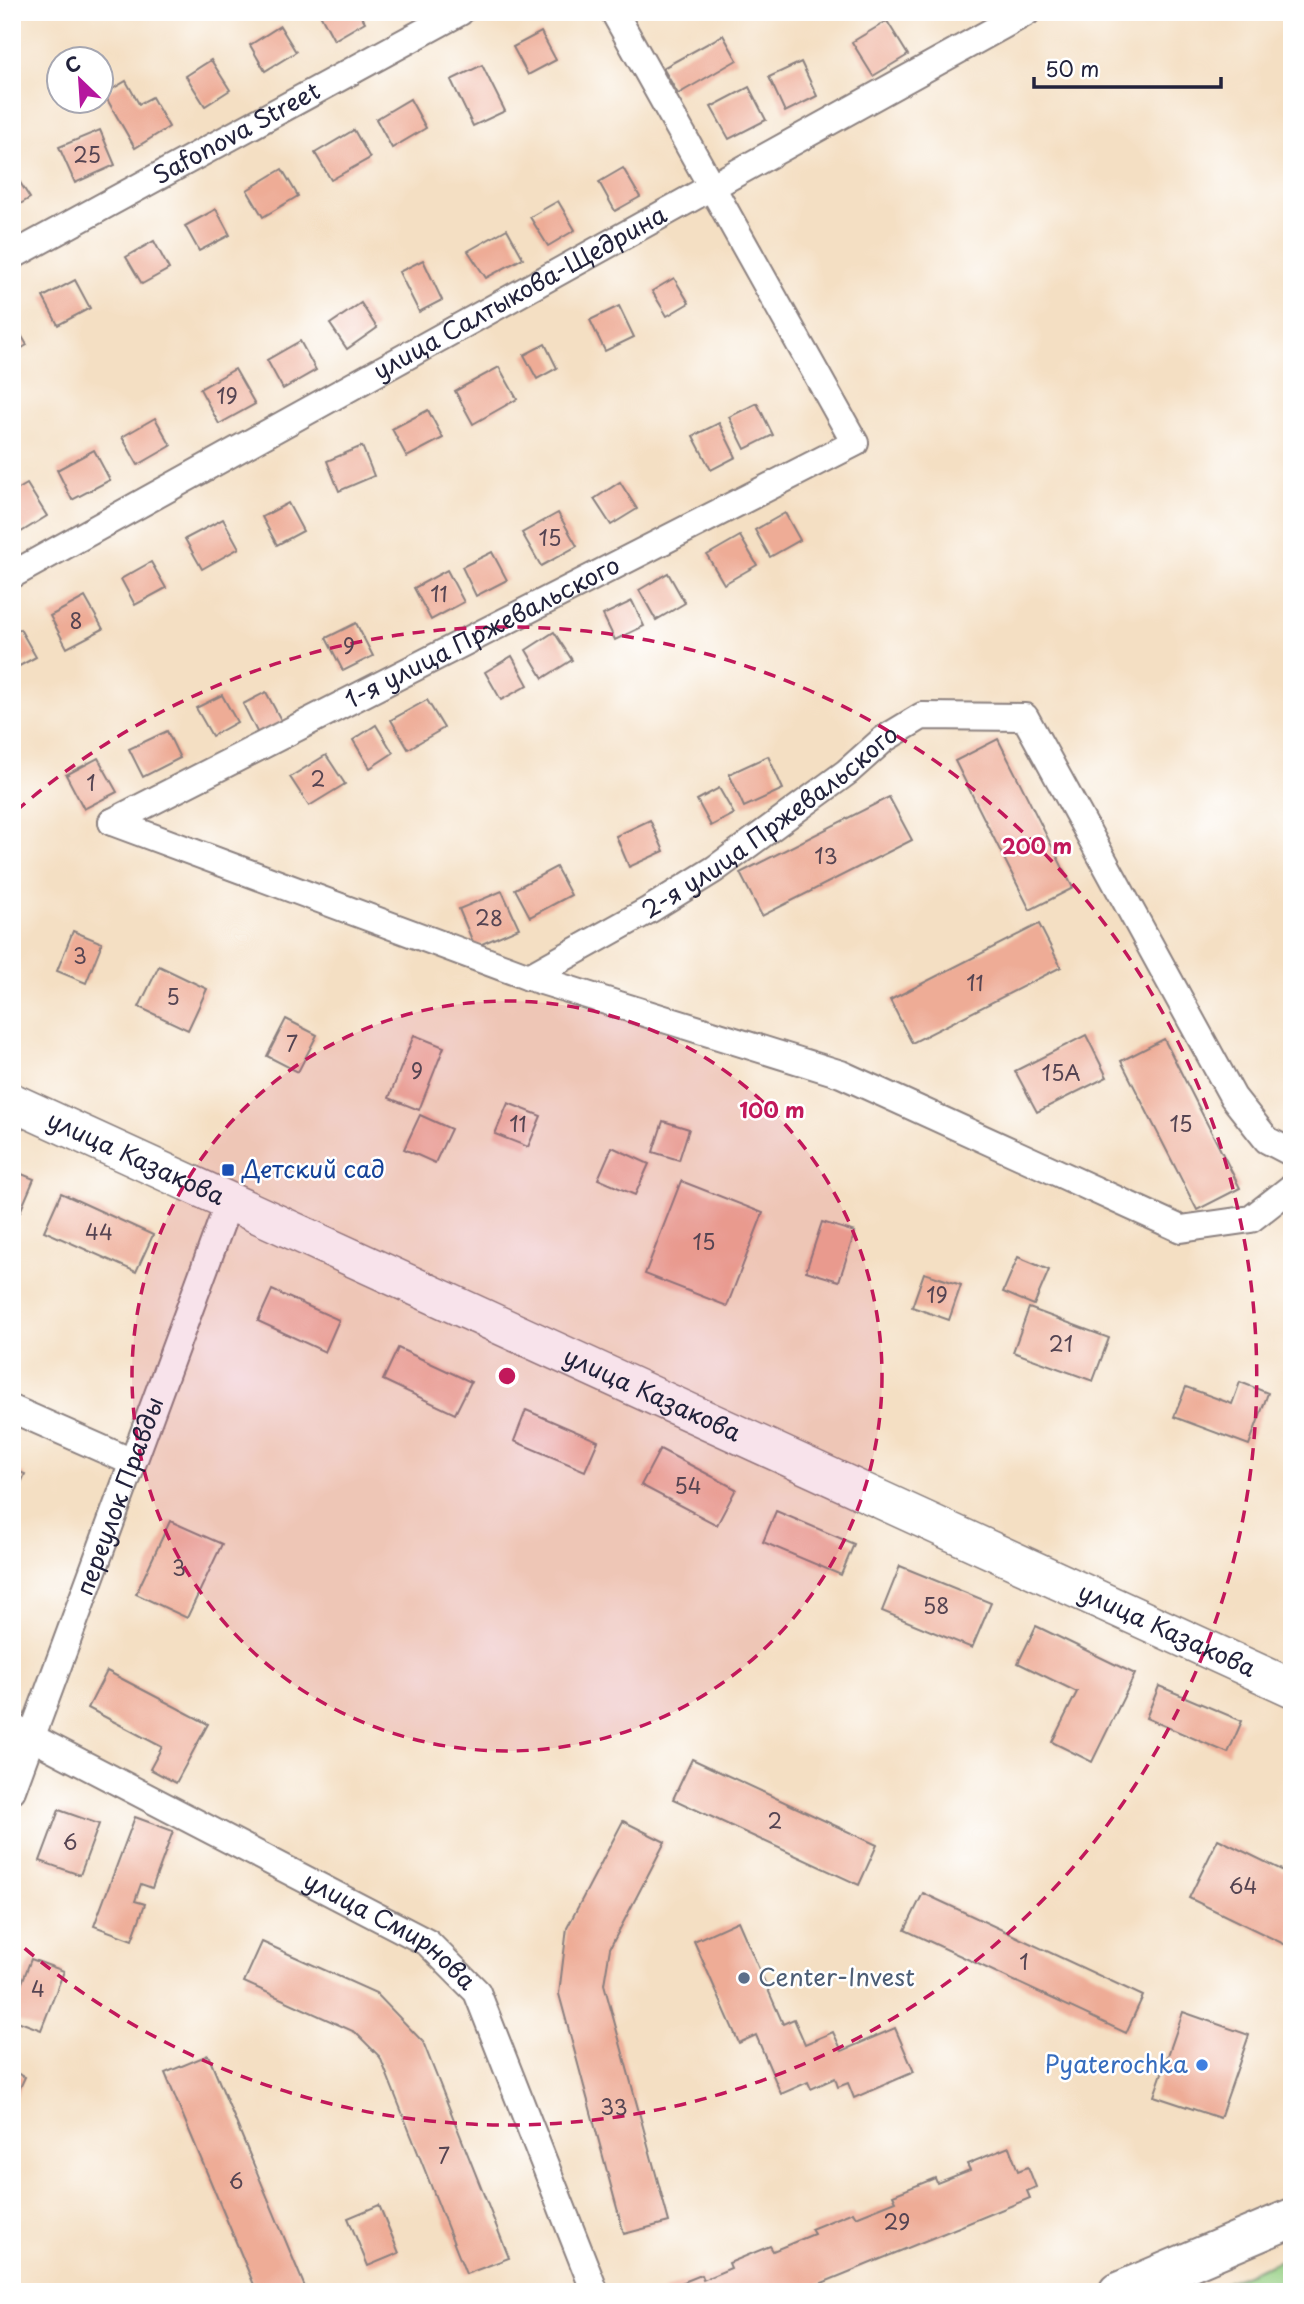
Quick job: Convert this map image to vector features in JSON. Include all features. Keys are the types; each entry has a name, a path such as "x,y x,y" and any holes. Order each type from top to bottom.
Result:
{"highway":[{"path":"1118,2292 1292,2218"}],"main road":[{"name":"улица Казакова","path":"12,1102 1292,1688"}],"street":[{"name":"Safonova Street","path":"12,256 460,12"},
{"path":"614,12 712,187"},
{"name":"улица Салтыкова-Щедрина","path":"12,575 1027,12"},
{"name":"1-я улица Пржевальского","path":"528,977 112,822 855,443 712,187"},
{"name":"2-я улица Пржевальского","path":"528,977 649,910 715,869 847,772 884,739 922,716 1025,717 1233,1097 1267,1140 1292,1153"},
{"path":"528,977 841,1074 1181,1229 1251,1219 1292,1187"},
{"name":"переулок Правды","path":"12,1790 22,1731 132,1462 229,1202"},
{"path":"12,1409 132,1462"},
{"name":"улица Смирнова","path":"22,1731 428,1943 477,1992 595,2292"}],"green space":[{"path":"1292,2255 1292,2292 1203,2292"}],"building":[{"path":"319,12 359,12 365,22 334,40"},
{"path":"887,21 908,55 873,76 852,42"},
{"path":"280,26 296,52 265,71 250,45"},
{"path":"541,32 556,60 528,75 513,47"},
{"path":"723,35 737,60 678,94 663,68"},
{"path":"211,60 230,90 205,106 186,76"},
{"path":"801,62 817,96 785,112 769,77"},
{"path":"482,65 505,111 473,126 451,80"},
{"path":"126,81 139,104 152,97 169,127 135,148 116,115 116,87"},
{"path":"749,87 766,120 729,139 711,107"},
{"path":"410,99 426,128 392,148 376,119"},
{"path":"100,130 115,165 75,183 59,147"},
{"path":"354,130 370,158 331,180 315,153"},
{"path":"623,168 640,197 615,211 599,182"},
{"path":"282,169 298,196 263,217 247,190"},
{"path":"12,170 30,198 12,209"},
{"path":"558,201 575,230 548,246 530,217"},
{"path":"216,209 230,235 199,251 185,226"},
{"path":"507,229 523,258 486,278 468,251"},
{"path":"154,241 169,269 142,284 126,257"},
{"path":"423,260 442,300 419,312 399,272"},
{"path":"674,278 689,303 667,316 652,291"},
{"path":"75,280 90,308 58,325 43,297"},
{"path":"361,303 377,328 347,349 330,324"},
{"path":"619,306 634,337 605,351 590,320"},
{"path":"12,320 27,345 12,354"},
{"path":"300,341 316,370 283,389 267,360"},
{"path":"545,344 557,368 537,379 524,355"},
{"path":"499,367 517,399 473,424 455,391"},
{"path":"235,369 255,404 219,424 200,389"},
{"path":"757,403 773,435 745,449 729,417"},
{"path":"428,410 443,438 407,457 392,429"},
{"path":"155,418 171,446 138,465 122,437"},
{"path":"719,423 736,457 711,470 693,436"},
{"path":"362,446 374,476 339,491 327,461"},
{"path":"94,450 110,480 72,500 57,470"},
{"path":"620,482 637,509 611,525 594,499"},
{"path":"27,484 47,516 13,537 12,493"},
{"path":"288,503 303,531 277,545 262,517"},
{"path":"558,513 577,546 541,566 522,533"},
{"path":"785,513 800,540 770,557 755,530"},
{"path":"223,519 239,548 202,569 185,539"},
{"path":"740,536 757,565 724,584 707,555"},
{"path":"492,552 507,580 476,596 462,567"},
{"path":"151,562 166,588 135,605 121,579"},
{"path":"447,570 464,602 431,620 414,588"},
{"path":"668,573 685,603 656,620 639,590"},
{"path":"85,597 103,629 67,648 50,616"},
{"path":"632,601 644,626 615,640 603,615"},
{"path":"356,623 373,656 343,671 326,638"},
{"path":"20,629 36,657 12,670 12,633"},
{"path":"554,632 572,660 543,678 526,650"},
{"path":"512,656 528,685 501,700 485,672"},
{"path":"266,692 282,722 258,734 243,704"},
{"path":"222,695 237,722 212,736 196,708"},
{"path":"427,700 444,728 408,749 391,720"},
{"path":"376,725 393,753 370,768 353,740"},
{"path":"167,731 180,758 143,777 129,749"},
{"path":"998,739 1073,888 1030,910 955,761"},
{"path":"326,755 345,784 309,806 290,777"},
{"path":"768,756 783,789 744,807 729,774"},
{"path":"98,758 117,792 84,809 66,775"},
{"path":"719,788 734,814 711,826 697,800"},
{"path":"889,797 912,840 762,916 740,873"},
{"path":"650,820 664,851 629,867 616,836"},
{"path":"556,867 571,895 530,917 515,889"},
{"path":"502,891 519,928 475,947 459,909"},
{"path":"1039,924 1061,967 912,1043 890,1000"},
{"path":"73,931 102,943 86,983 57,971"},
{"path":"159,966 207,989 188,1030 139,1007"},
{"path":"286,1019 317,1035 298,1072 267,1056"},
{"path":"414,1035 444,1047 419,1110 389,1098"},
{"path":"1086,1035 1107,1077 1037,1112 1015,1071"},
{"path":"1164,1039 1240,1188 1197,1210 1121,1061"},
{"path":"508,1103 541,1116 528,1147 495,1134"},
{"path":"420,1115 451,1129 435,1163 404,1149"},
{"path":"663,1121 689,1129 679,1160 653,1152"},
{"path":"612,1147 649,1164 635,1195 598,1179"},
{"path":"12,1170 34,1179 20,1212 12,1209"},
{"path":"681,1181 763,1213 727,1306 645,1274"},
{"path":"61,1193 153,1235 136,1272 44,1231"},
{"path":"822,1222 855,1232 839,1281 806,1271"},
{"path":"1018,1257 1049,1270 1034,1305 1003,1292"},
{"path":"924,1273 961,1285 949,1320 912,1307"},
{"path":"272,1290 339,1320 325,1352 258,1321"},
{"path":"1029,1308 1109,1338 1093,1381 1013,1352"},
{"path":"398,1348 471,1382 455,1414 383,1380"},
{"path":"1240,1382 1268,1393 1249,1445 1174,1417 1186,1387 1232,1404"},
{"path":"526,1410 598,1441 585,1471 514,1441"},
{"path":"660,1449 736,1489 717,1525 641,1485"},
{"path":"12,1469 25,1474 12,1503"},
{"path":"776,1511 854,1544 841,1575 763,1542"},
{"path":"170,1521 222,1544 187,1618 136,1594"},
{"path":"900,1566 991,1603 972,1648 882,1611"},
{"path":"1036,1626 1135,1674 1092,1762 1052,1742 1077,1692 1018,1663"},
{"path":"107,1671 208,1724 176,1783 150,1769 162,1747 88,1708"},
{"path":"1159,1686 1242,1721 1228,1753 1146,1718"},
{"path":"692,1759 877,1845 859,1885 673,1799"},
{"path":"59,1810 99,1824 80,1875 40,1861"},
{"path":"135,1817 173,1831 152,1888 141,1884 135,1901 145,1904 132,1940 94,1926"},
{"path":"623,1821 665,1842 610,1948 604,1984 669,2222 624,2234 559,1994 567,1928"},
{"path":"1218,1839 1292,1875 1292,1948 1189,1898"},
{"path":"923,1893 1143,1996 1126,2033 905,1930"},
{"path":"738,1921 783,2024 794,2019 805,2044 833,2032 842,2051 895,2028 914,2072 854,2098 848,2083 838,2087 835,2078 811,2089 808,2082 781,2094 756,2035 739,2043 694,1941"},
{"path":"262,1942 376,1993 423,2042 509,2258 466,2274 380,2057 355,2032 244,1982"},
{"path":"31,1959 64,1971 41,2030 12,2019 12,2009"},
{"name":"Pyaterochka","path":"1183,2012 1249,2035 1220,2118 1154,2096"},
{"path":"208,2055 307,2292 257,2292 165,2073"},
{"path":"12,2071 25,2077 12,2105"},
{"path":"1009,2147 1018,2171 1028,2167 1036,2187 1027,2191 1030,2198 800,2292 659,2292 701,2275 703,2280 731,2268 729,2263 770,2246 773,2251 814,2234 811,2229 853,2212 856,2217 896,2201 893,2195 935,2178 937,2183 970,2170 967,2164"},
{"path":"379,2205 399,2253 368,2266 348,2218"}],"place":[{"name":"Детский сад","path":"228,1170"},
{"name":"Center-Invest","path":"744,1978"},
{"name":"Pyaterochka","path":"1202,2065"}]}
